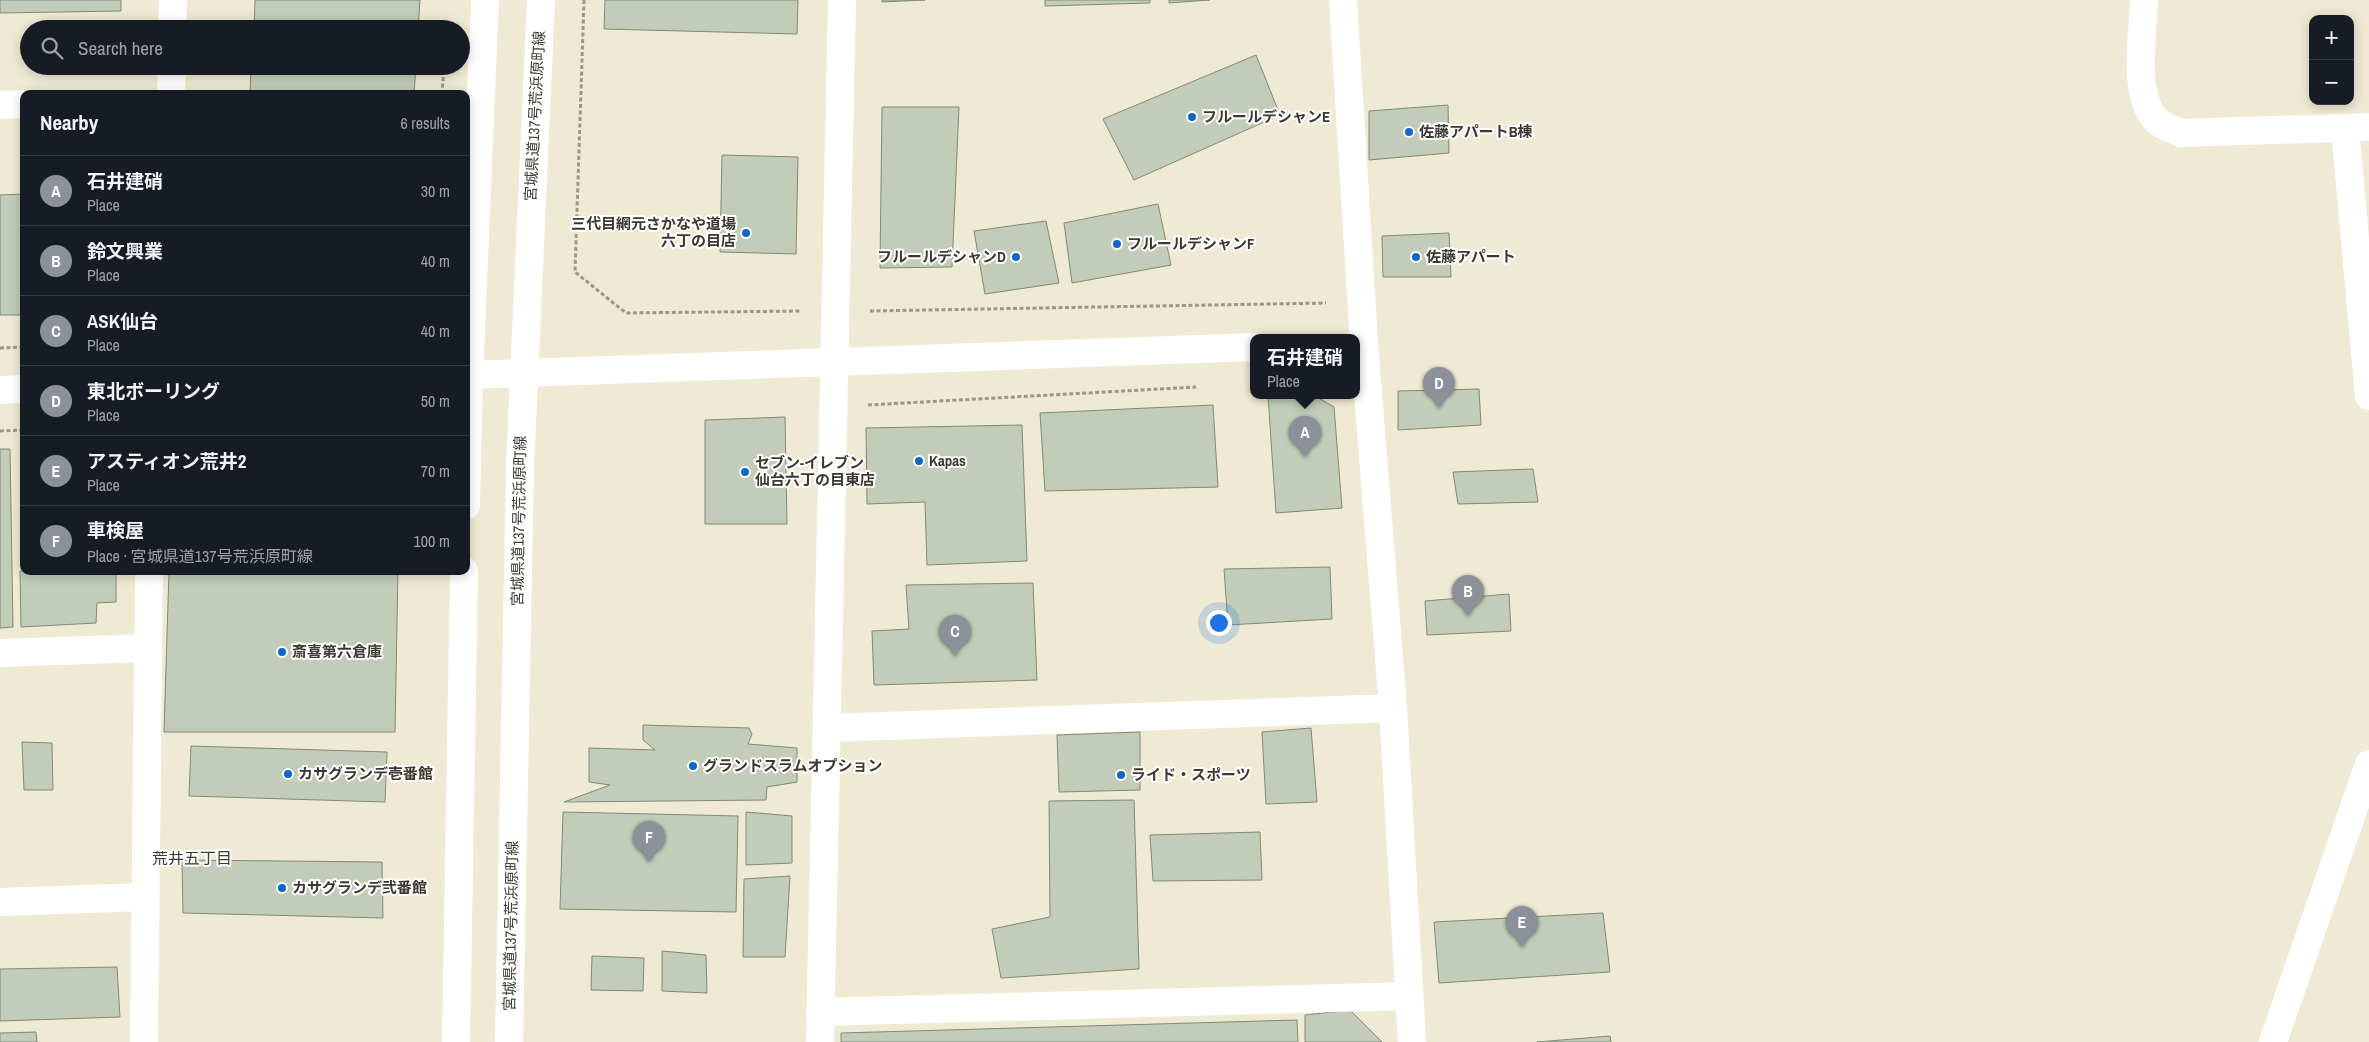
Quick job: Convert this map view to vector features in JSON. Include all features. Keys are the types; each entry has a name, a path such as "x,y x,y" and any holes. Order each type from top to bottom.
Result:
{"street":[{"path":"172,20 173,0"},
{"path":"470,331 485,0"},
{"name":"宮城県道137号荒浜原町線","path":"509,1042 520,467 541,0"},
{"path":"820,1042 842,0"},
{"path":"1343,0 1362,302 1360,343 1393,708 1412,1042"},
{"path":"2144,0 2141,84 2146,106 2157,121 2180,133 2357,128 2369,396"},
{"path":"171,90 172,75"},
{"path":"0,105 20,104"},
{"path":"470,375 1250,347"},
{"path":"0,390 20,389"},
{"path":"144,1042 149,575"},
{"path":"456,1042 464,575"},
{"path":"0,654 147,648"},
{"path":"827,728 1393,708"},
{"path":"2273,1042 2369,764"},
{"path":"0,902 145,897"},
{"path":"820,1012 1409,996"}],"path":[{"path":"584,0 575,272 626,313 804,311"},
{"path":"442,90 443,75"},
{"path":"866,311 1362,302"},
{"path":"0,348 20,347"},
{"path":"859,406 1198,387"},
{"path":"0,431 20,430"}],"building":[{"path":"0,0 121,0 121,11 0,13"},
{"path":"255,0 420,0 419,20 254,20"},
{"path":"605,0 798,0 797,34 604,29"},
{"path":"882,0 925,0 882,2"},
{"path":"1045,0 1150,0 1150,3 1045,6"},
{"path":"1169,0 1210,0 1169,3"},
{"name":"フルールデシャンE","path":"1256,55 1280,115 1134,180 1103,119"},
{"path":"251,75 415,75 414,90 250,90"},
{"name":"佐藤アパートB棟","path":"1448,105 1449,153 1369,160 1369,111"},
{"path":"882,107 959,107 952,267 880,268"},
{"path":"722,155 798,157 796,254 720,252"},
{"path":"20,194 20,315 0,315 0,195"},
{"name":"フルールデシャンF","path":"1158,204 1171,265 1072,283 1064,223"},
{"name":"フルールデシャンD","path":"1046,221 1059,283 985,294 974,231"},
{"name":"佐藤アパート","path":"1449,233 1451,277 1383,277 1382,236"},
{"path":"1479,389 1481,425 1398,430 1398,391"},
{"path":"1268,399 1320,399 1334,407 1342,508 1276,513"},
{"path":"1213,405 1218,487 1045,491 1040,413"},
{"name":"セブン-イレブン 仙台六丁の目東店","path":"785,417 787,524 705,524 705,420"},
{"path":"1022,425 1027,561 927,565 925,502 867,504 866,428"},
{"path":"0,449 10,449 13,627 0,628"},
{"path":"1533,469 1538,502 1458,504 1453,472"},
{"path":"1330,567 1332,619 1228,625 1224,569"},
{"path":"20,575 116,575 116,602 97,603 96,623 21,627"},
{"name":"斎喜第六倉庫","path":"169,575 398,575 395,732 164,732"},
{"path":"1033,583 1037,680 874,685 872,631 909,629 906,585"},
{"path":"1509,594 1511,631 1427,635 1425,601"},
{"name":"グランドスラムオプション","path":"643,725 749,728 752,734 748,744 797,748 797,782 767,787 766,800 564,802 610,785 589,782 589,748 655,750 643,740"},
{"path":"1311,728 1317,802 1266,804 1262,732"},
{"path":"1140,732 1140,790 1059,792 1057,735"},
{"path":"22,742 52,743 53,790 24,790"},
{"name":"カサグランデ壱番館","path":"191,746 387,752 385,802 189,796"},
{"path":"1134,800 1139,969 1001,978 992,929 1050,917 1049,801"},
{"path":"563,812 738,816 736,912 560,909"},
{"path":"746,812 792,816 792,863 746,865"},
{"path":"1260,832 1262,880 1153,881 1150,835"},
{"name":"カサグランデ弐番館","path":"182,860 382,862 383,918 183,913"},
{"path":"790,876 785,957 743,957 744,879"},
{"path":"1603,913 1610,972 1439,983 1434,922"},
{"path":"662,951 706,955 707,993 662,991"},
{"path":"592,956 644,958 643,991 591,990"},
{"path":"117,967 120,1017 0,1021 0,969"},
{"path":"1350,1010 1382,1042 1305,1042 1305,1015"},
{"path":"1297,1020 1298,1042 841,1042 841,1033"},
{"path":"36,1032 37,1042 0,1042 0,1033"},
{"path":"1610,1036 1611,1042 1537,1042"}],"place":[{"name":"フルールデシャンE","path":"1192,117"},
{"name":"佐藤アパートB棟","path":"1409,132"},
{"name":"三代目網元さかなや道場 六丁の目店","path":"746,233"},
{"name":"フルールデシャンF","path":"1117,244"},
{"name":"フルールデシャンD","path":"1016,257"},
{"name":"佐藤アパート","path":"1416,257"},
{"name":"東北ボーリング","path":"1439,408"},
{"name":"石井建硝","path":"1305,457"},
{"name":"Kapas","path":"919,461"},
{"name":"セブン-イレブン 仙台六丁の目東店","path":"745,472"},
{"name":"鈴文興業","path":"1468,616"},
{"name":"斎喜第六倉庫","path":"282,652"},
{"name":"ASK仙台","path":"955,656"},
{"name":"グランドスラムオプション","path":"693,766"},
{"name":"カサグランデ壱番館","path":"288,774"},
{"name":"ライド・スポーツ","path":"1121,775"},
{"name":"車検屋","path":"649,862"},
{"name":"カサグランデ弐番館","path":"282,888"},
{"name":"アスティオン荒井2","path":"1522,947"}],"district":[{"name":"荒井五丁目","path":"192,858"}]}
